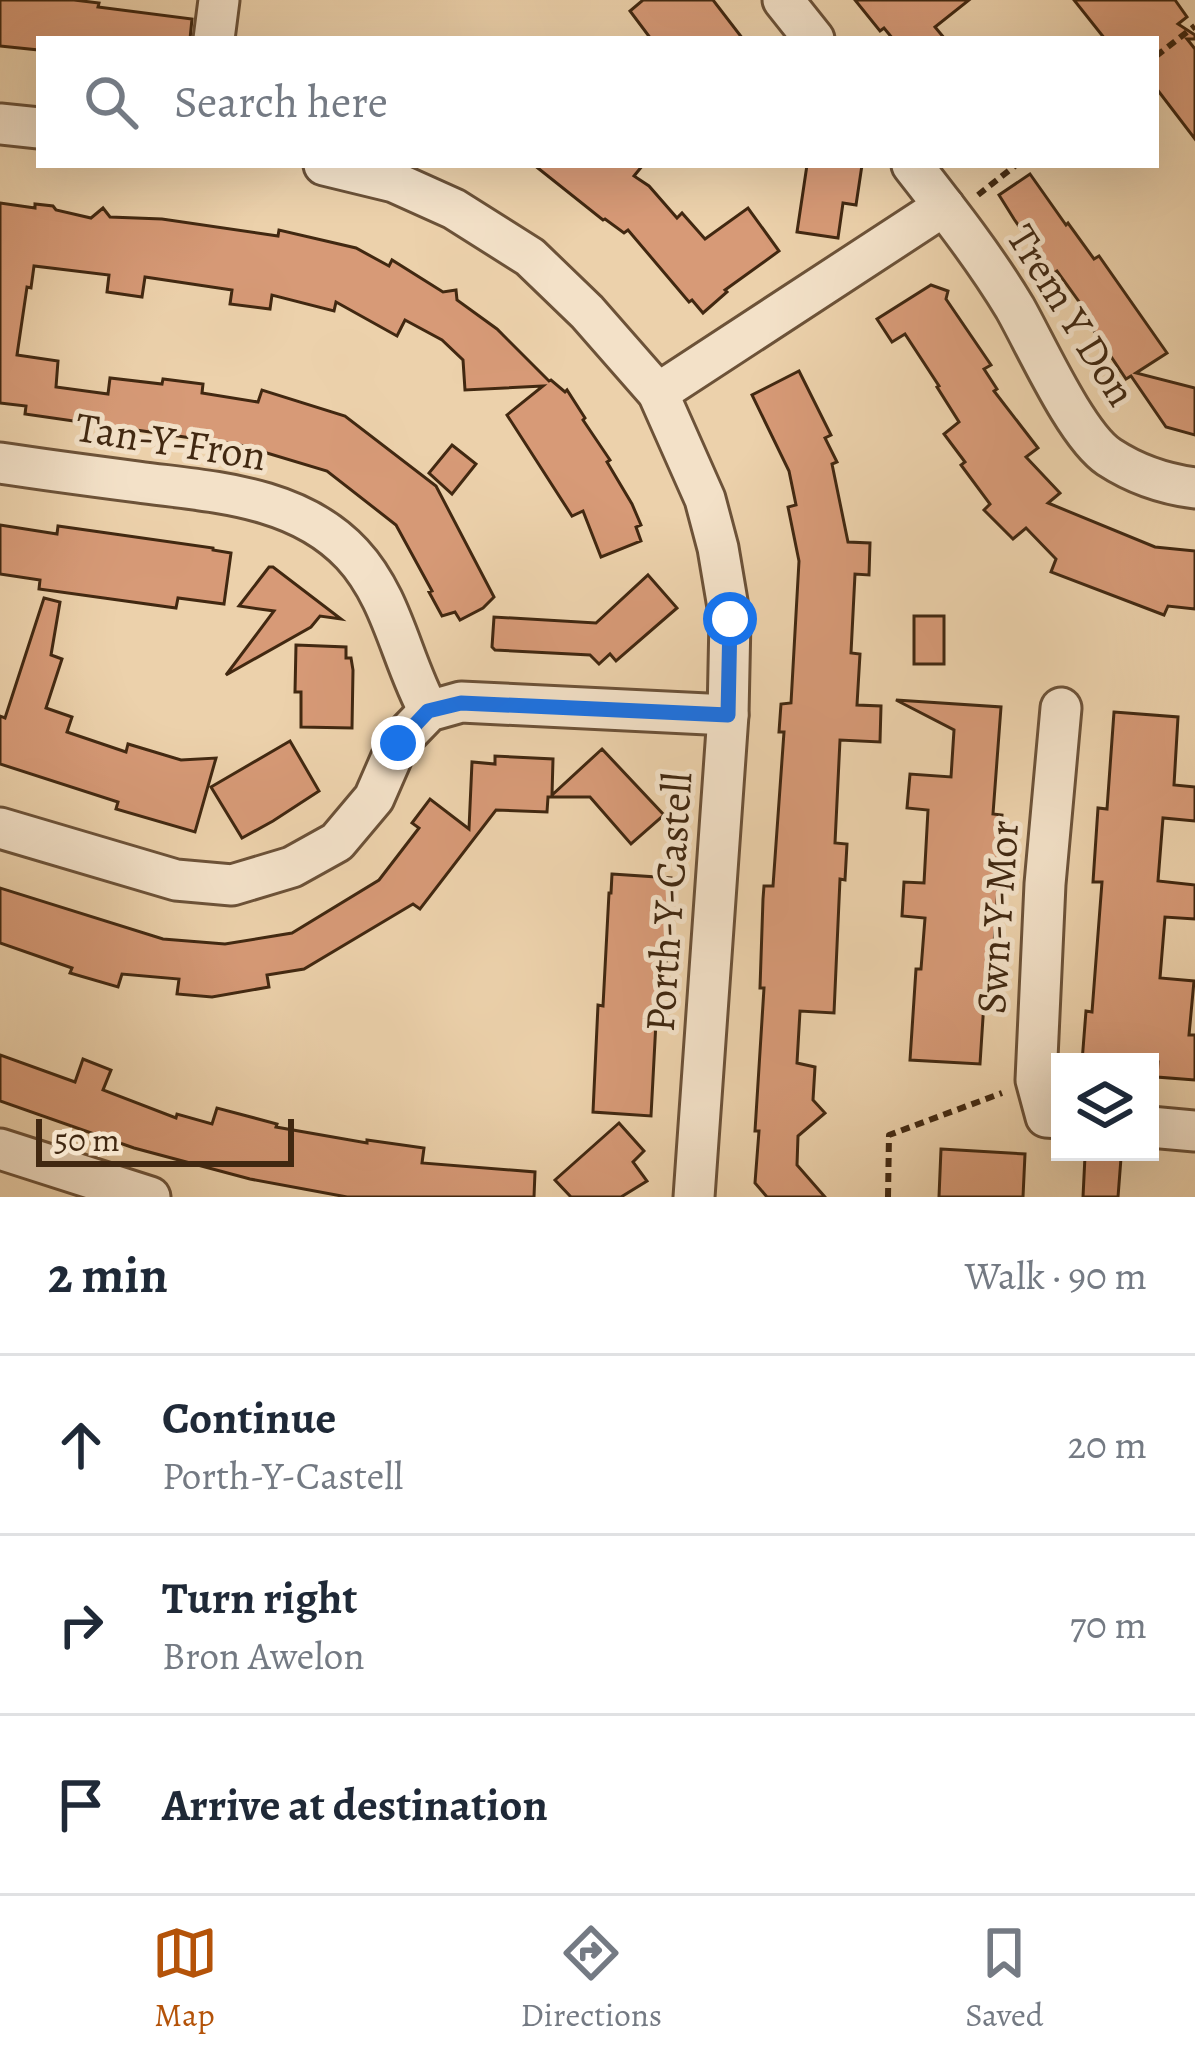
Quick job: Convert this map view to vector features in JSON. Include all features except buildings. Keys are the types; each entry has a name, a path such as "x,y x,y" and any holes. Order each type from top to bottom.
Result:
{"street":[{"path":"214,36 220,0"},
{"path":"783,0 812,36"},
{"path":"0,124 36,128"},
{"name":"Porth-Y-Castell","path":"336,168 394,182 454,209 530,257 658,393 705,499 730,619 728,715 694,1197"},
{"name":"Trem Y Don","path":"914,168 1013,305 1073,414 1105,455 1162,484 1195,488"},
{"path":"658,393 948,211"},
{"name":"Tan-Y-Fron","path":"0,463 232,495 308,519 352,554 387,605 428,711"},
{"path":"0,828 176,880 232,885 292,867 337,842 374,798 398,743 428,711 461,703 728,715"},
{"name":"Swn-Y-Mor","path":"1036,1080 1045,884 1061,708"},
{"path":"1036,1080 1046,1117 1051,1117"},
{"path":"1159,1127 1195,1131"},
{"path":"0,1149 150,1197"}],"path":[{"path":"1159,54 1195,26"},
{"path":"948,211 1012,168"},
{"path":"888,1197 889,1135 1036,1080"}],"route":[{"path":"398,743 428,711 461,703 728,715 730,619"}]}
